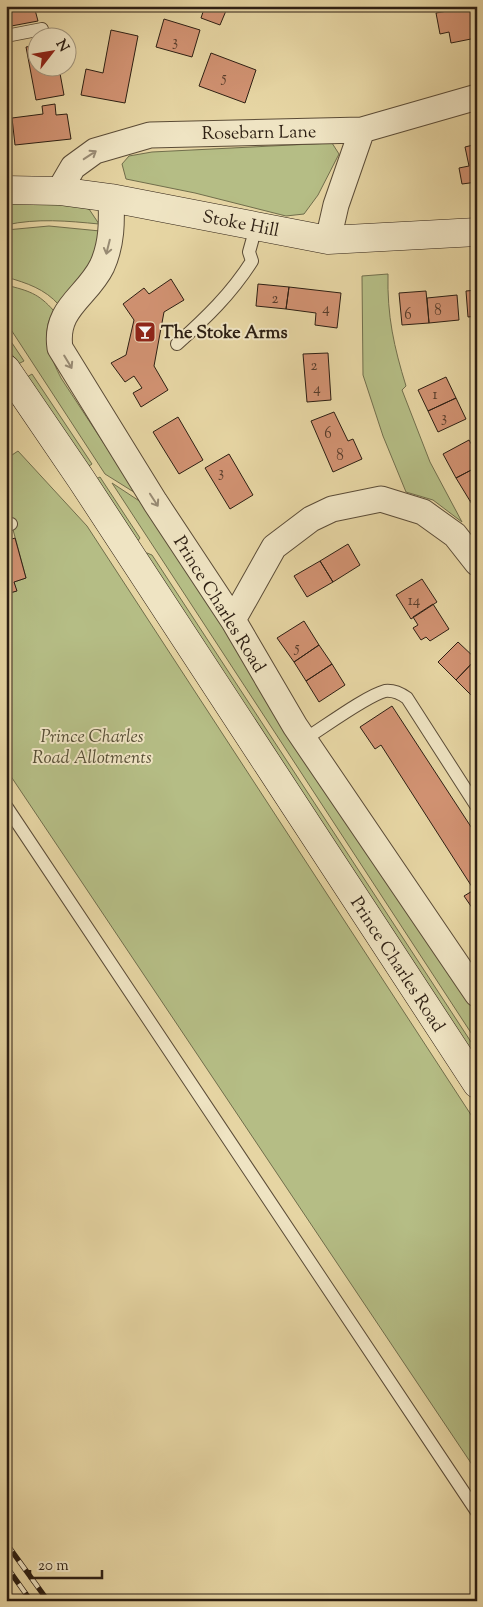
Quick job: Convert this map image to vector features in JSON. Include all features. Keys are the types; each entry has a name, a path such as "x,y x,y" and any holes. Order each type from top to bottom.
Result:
{"street":[{"name":"Rosebarn Lane","path":"59,191 73,167 95,151 150,135 362,130 477,97"},
{"path":"328,240 336,205 362,130"},
{"name":"Stoke Hill","path":"6,190 59,191 111,198 328,240 477,232"},
{"name":"Prince Charles Road","path":"111,198 112,229 108,250 101,267 62,316 58,336 60,348 154,502 234,620 305,739 477,994"},
{"name":"Prince Charles Road","path":"6,369 81,479 477,1084"},
{"path":"234,620 260,569 274,547 298,528 332,508 381,499 423,512 455,536 477,564"}],"lane":[{"path":"6,36 28,32"},
{"path":"177,344 215,310 240,281 252,261 249,252 256,227"},
{"path":"305,739 372,697 386,691 399,692 406,698 477,807"},
{"path":"6,806 477,1512"}],"green space":[{"path":"332,143 339,154 318,195 304,214 286,216 195,193 126,179 122,164 129,156 152,152"},
{"path":"28,202 66,204 89,209 99,224 41,221 6,225 6,204"},
{"path":"49,226 100,231 92,264 59,305 54,299 35,287 6,277 6,230"},
{"path":"388,274 392,331 406,386 402,390 430,462 462,522 433,500 406,492 383,436 363,375 362,276"},
{"path":"6,285 33,294 43,300 54,311 47,328 47,336 50,354 57,370 137,494 105,474 6,322"},
{"path":"6,334 24,361 18,364 6,345"},
{"path":"32,374 92,464 86,468 27,377"},
{"name":"Prince Charles Road Allotments","path":"18,451 87,526 477,1124 477,1472 6,769 6,594 16,591 14,582 26,578 8,511 6,511 6,459"},
{"path":"100,477 140,538 136,543 94,480"},
{"path":"112,483 144,504 477,1014 477,1042"},
{"path":"144,554 152,555 477,1051 477,1065"}],"building":[{"path":"6,6 34,6 38,21 6,27"},
{"path":"205,6 228,6 220,25 201,18"},
{"path":"452,6 477,6 477,44 476,38 451,43 449,32 440,34 436,13 453,10"},
{"path":"164,19 200,30 192,57 156,47"},
{"path":"111,30 138,36 125,103 81,95 86,69 103,73"},
{"path":"211,53 256,70 245,103 199,86"},
{"path":"32,78 61,78 64,95 36,100"},
{"path":"55,104 56,115 67,114 71,139 15,145 12,118 43,114 42,106"},
{"path":"477,144 477,182 462,184 459,168 469,166 465,147"},
{"path":"171,279 184,300 164,312 154,366 168,390 141,407 133,393 142,388 134,376 125,382 111,363 126,355 134,320 123,304 144,288 149,294"},
{"path":"258,284 289,287 286,309 256,306"},
{"path":"289,287 341,293 337,328 315,325 316,313 286,309"},
{"path":"477,290 477,316 468,317 466,291"},
{"path":"426,291 429,323 402,325 399,293"},
{"path":"457,295 459,320 429,323 427,298"},
{"path":"328,353 331,400 307,402 303,354"},
{"path":"446,377 456,398 428,411 418,390"},
{"path":"456,398 466,419 438,432 428,411"},
{"path":"334,412 348,441 353,439 362,459 333,472 311,421"},
{"path":"178,417 203,460 179,474 153,432"},
{"path":"469,440 477,454 477,467 456,478 443,454"},
{"path":"229,454 253,495 230,509 205,468"},
{"path":"477,467 477,497 470,501 456,478"},
{"path":"477,497 477,513 470,501"},
{"path":"15,538 26,578 14,582 17,591 6,594 6,541"},
{"path":"348,544 360,565 333,582 320,561"},
{"path":"320,561 333,582 307,597 294,576"},
{"path":"422,579 437,602 411,619 396,595"},
{"path":"433,604 449,629 430,641 426,637 421,640 413,628 418,625 413,617"},
{"path":"304,621 319,645 294,662 277,638"},
{"path":"458,642 476,659 456,680 438,662"},
{"path":"319,645 332,664 306,681 294,662"},
{"path":"476,659 477,691 472,696 456,680"},
{"path":"332,664 345,685 319,702 306,681"},
{"path":"392,706 477,836 477,915 464,896 474,890 381,745 375,749 360,727"}],"railway":[{"path":"6,1543 48,1601"},
{"path":"6,1566 31,1601"}],"place":[{"name":"The Stoke Arms","path":"145,332"}]}
